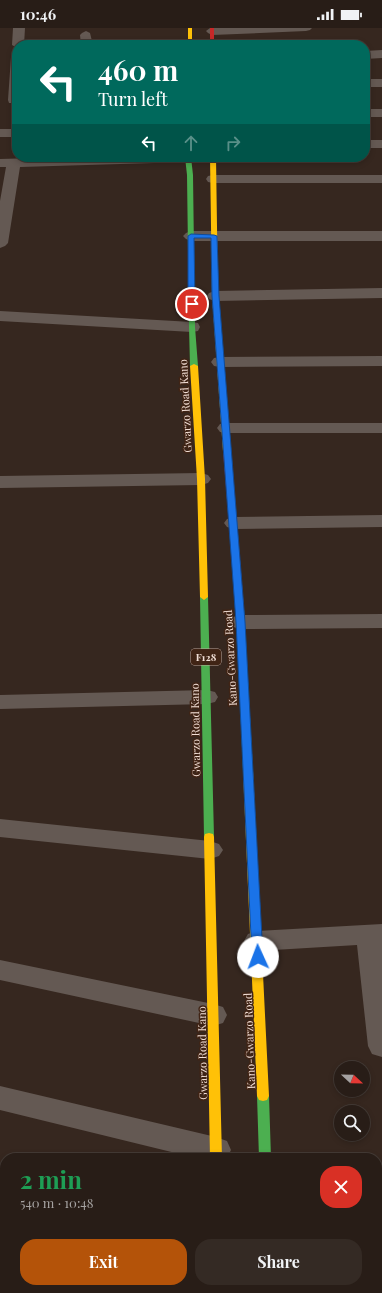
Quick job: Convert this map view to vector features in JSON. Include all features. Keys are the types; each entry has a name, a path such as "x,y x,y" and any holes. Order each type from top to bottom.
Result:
{"main road":[{"path":"190,28 190,40"},
{"name":"Gwarzo Road Kano","path":"188,162 190,174 192,327 201,479 216,1153"},
{"name":"Kano-Gwarzo Road","path":"213,162 215,296 241,622 257,941 265,1153"}],"street":[{"path":"18,40 19,28"},
{"path":"212,30 306,28"},
{"path":"370,55 382,54"},
{"path":"0,71 12,75"},
{"path":"370,83 382,83"},
{"path":"0,100 12,100"},
{"path":"370,113 382,113"},
{"path":"0,133 12,133"},
{"path":"370,144 382,144"},
{"path":"0,243 7,162"},
{"path":"213,179 382,179"},
{"path":"191,236 382,236"},
{"path":"215,296 382,293"},
{"path":"0,316 192,327"},
{"path":"220,362 382,361"},
{"path":"226,428 382,428"},
{"path":"0,482 201,479"},
{"path":"234,523 382,521"},
{"path":"241,622 382,621"},
{"path":"0,702 206,697"},
{"path":"0,828 210,850"},
{"path":"257,941 376,934 382,1046"},
{"path":"0,970 213,1015"},
{"path":"0,1098 212,1153"}],"traffic: fast":[{"path":"189,162 194,366"},
{"path":"204,597 209,837"},
{"path":"240,609 248,771"},
{"path":"263,1096 265,1153"}],"traffic: slow":[{"path":"190,28 190,40"},
{"path":"213,162 215,296 227,451"},
{"path":"194,366 201,479 204,597"},
{"path":"248,771 263,1096"},
{"path":"209,837 216,1153"}],"traffic: jam":[{"path":"212,28 212,40"},
{"path":"227,451 240,609"}],"route":[{"path":"192,304 191,236 214,236 215,296 241,622 258,957"}]}
